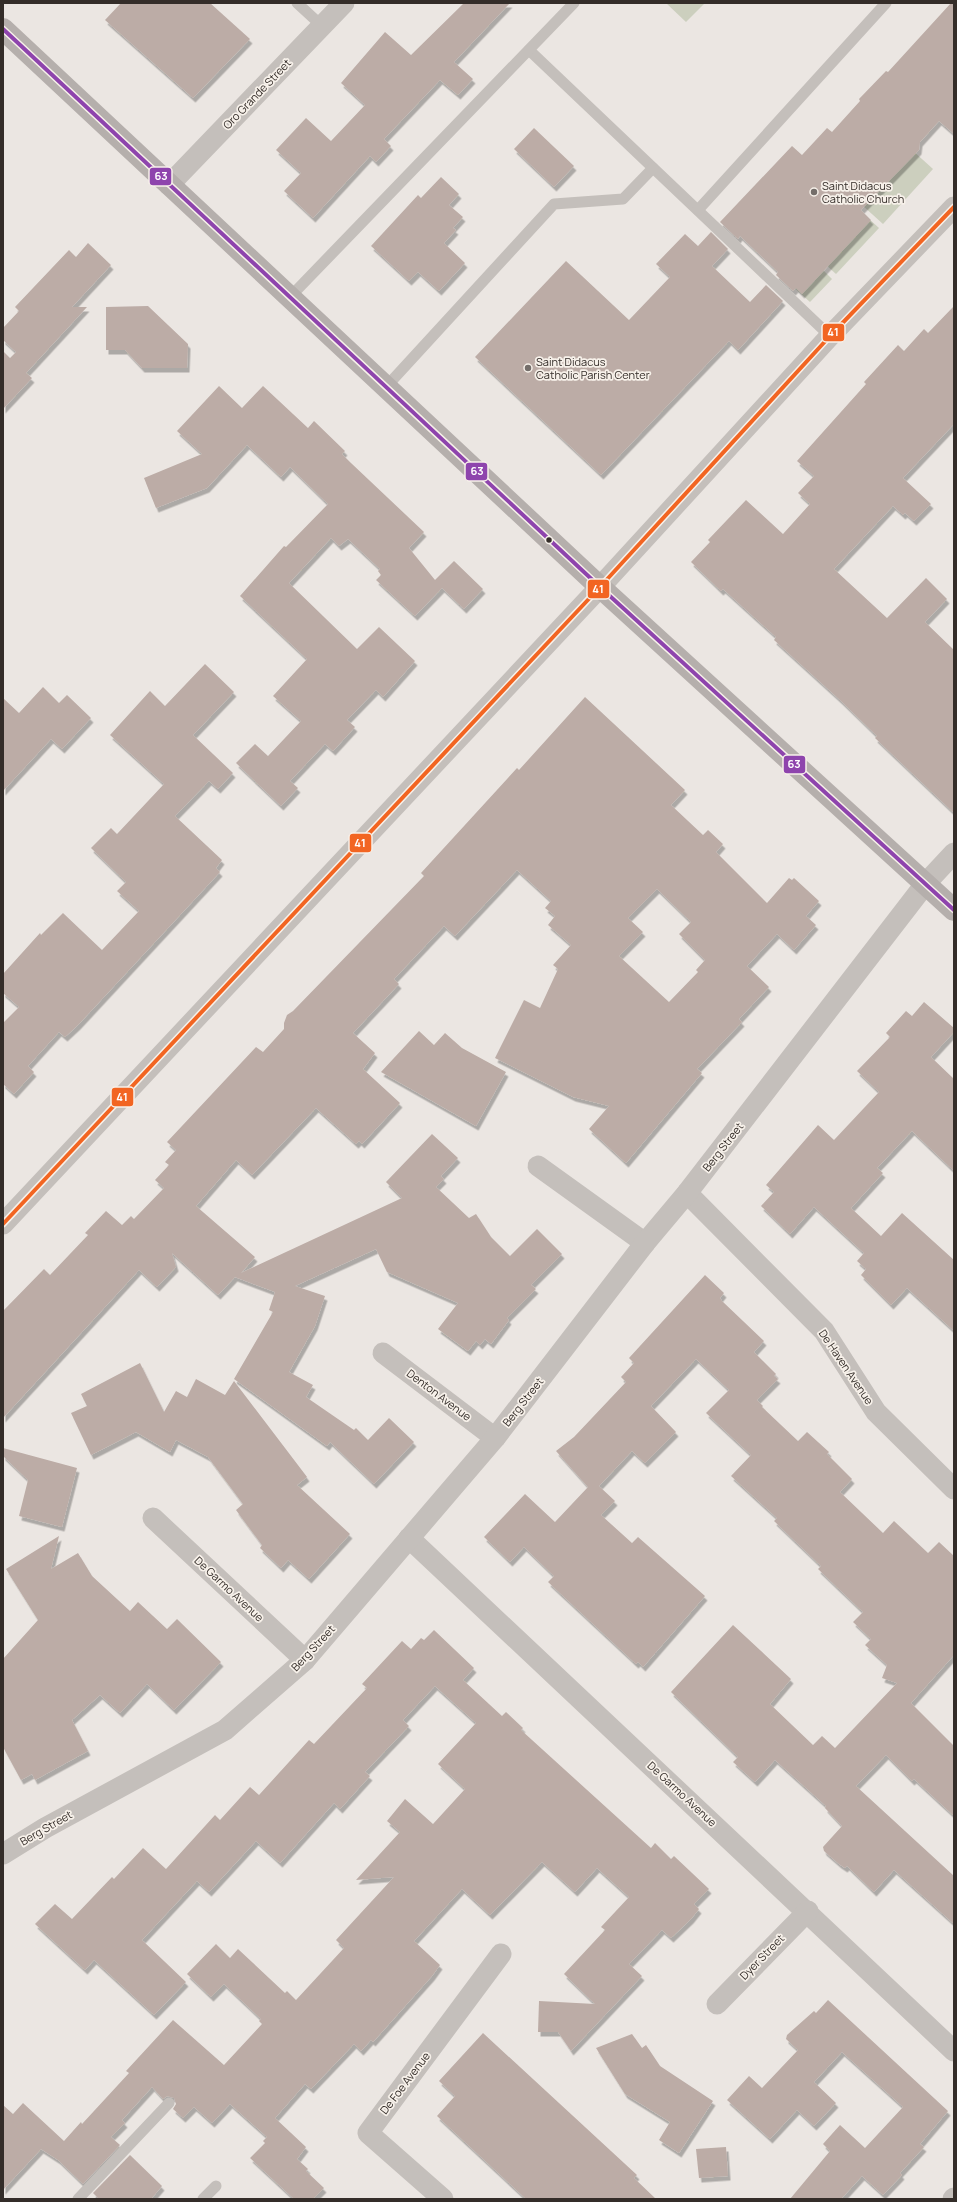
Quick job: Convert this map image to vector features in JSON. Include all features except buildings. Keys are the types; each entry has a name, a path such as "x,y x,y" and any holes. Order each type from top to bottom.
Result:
{"main road":[{"path":"3,29 600,587 954,910"}],"street":[{"name":"Oro Grande Street","path":"169,185 344,3"},
{"path":"3,1224 600,587 830,336 954,207"},
{"name":"Berg Street","path":"3,1854 45,1828 225,1730 305,1660 495,1438 645,1243 687,1193 926,883 954,853"},
{"path":"538,1166 645,1243"},
{"name":"De Haven Avenue","path":"687,1193 824,1331 876,1412 954,1489"},
{"name":"Denton Avenue","path":"383,1353 495,1438"},
{"name":"De Garmo Avenue","path":"154,1518 305,1660"},
{"name":"De Garmo Avenue","path":"410,1538 808,1911 954,2051"},
{"name":"Dyer Street","path":"717,2004 808,1911"},
{"name":"De Foe Avenue","path":"443,2199 368,2133 501,1954"}],"lane":[{"path":"297,3 322,26"},
{"path":"290,297 574,3"},
{"path":"698,210 886,3"},
{"path":"529,50 830,336"},
{"path":"386,387 554,204 623,199 653,168"},
{"path":"78,2199 169,2103"},
{"path":"203,2199 216,2186"}],"green space":[{"path":"666,3 705,3 686,22"},
{"path":"912,150 933,169 883,224 862,205"},
{"path":"858,209 879,228 836,274 825,264"},
{"path":"821,268 832,279 810,302 780,275"}],"transit line":[{"name":"63","path":"3,29 600,587 954,910"},
{"name":"41","path":"3,1224 600,587 830,336 954,207"}],"place":[{"name":"Saint Didacus Catholic Church","path":"814,192"},
{"name":"Saint Didacus Catholic Parish Center","path":"528,368"}]}
